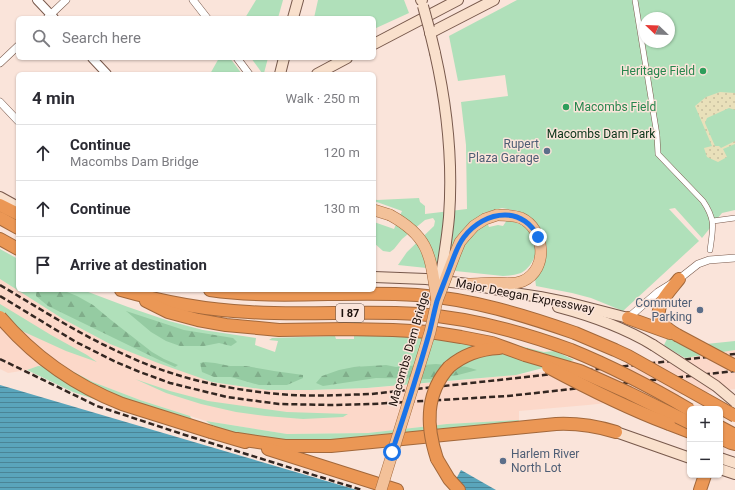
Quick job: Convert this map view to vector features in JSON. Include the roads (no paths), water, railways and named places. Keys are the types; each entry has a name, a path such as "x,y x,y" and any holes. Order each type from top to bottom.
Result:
{"highway":[{"path":"0,205 16,213"},
{"path":"0,218 16,227"},
{"path":"0,239 16,248"},
{"path":"661,326 659,309 663,299 679,279"},
{"path":"126,292 168,312 219,324 271,329 345,329 430,332 492,343 580,371 687,422"},
{"name":"I 87","path":"128,292 181,304 219,310 284,313 392,313 437,316 469,321 507,330 571,350 621,372 687,408"},
{"name":"Major Deegan Expressway","path":"230,292 265,295 417,295 465,302 496,309 542,322 615,350 735,416"},
{"path":"0,317 16,335 59,371 85,387 110,399 397,490"},
{"path":"628,318 661,326 735,366"},
{"path":"460,490 442,468 437,459 433,445 429,420 431,400 434,390 442,374 455,361 462,357 478,351 508,348"},
{"path":"526,354 577,383 636,410 687,431"},
{"path":"237,439 285,446 318,447 556,424 588,425 616,432"},
{"path":"723,429 735,435"},
{"path":"723,439 735,444"},
{"path":"723,445 735,449"},
{"path":"700,490 704,478"}],"main road":[{"path":"294,16 298,0"},
{"path":"376,43 458,0"},
{"path":"430,31 494,0"},
{"name":"Macombs Dam Bridge","path":"381,490 430,332 445,256 450,200 450,154 445,108 435,52 422,2"},
{"path":"280,72 284,60"},
{"path":"320,72 340,60"},
{"path":"0,197 16,206"},
{"path":"376,211 390,215 409,227 424,245 429,256 437,301"},
{"path":"437,301 460,242 479,222 497,215 509,215 521,218 533,228 541,247 541,255 538,265 528,278 519,282 468,284"},
{"name":"Major Deegan Expressway","path":"376,277 426,279 468,284 570,303 628,318"},
{"path":"514,293 606,322 631,333 716,386 735,402"},
{"path":"616,432 687,457"},
{"path":"723,459 735,463"},
{"path":"723,469 735,474"}],"street":[{"path":"37,0 49,16"},
{"path":"51,16 66,0"},
{"path":"193,0 205,16"},
{"path":"635,0 657,135 658,154 703,201 709,210 713,222 710,250"},
{"path":"0,63 16,48"},
{"path":"94,60 105,72"},
{"path":"238,60 247,72"},
{"path":"0,102 16,119"},
{"path":"713,222 735,218"},
{"path":"628,318 658,292 679,279 698,264 709,260 735,258"}],"water":[{"path":"0,385 357,490 0,490"},
{"path":"461,470 496,490 450,490"}],"railway":[{"path":"0,285 88,337 137,361 177,375 218,385 280,394 314,396 371,394 735,354"},
{"path":"0,296 76,342 140,372 170,383 227,397 279,404 372,404 508,396 735,371"},
{"path":"0,359 97,406 362,490"}],"place":[{"name":"Heritage Field","path":"703,71"},
{"name":"Macombs Field","path":"566,107"},
{"name":"Rupert Plaza Garage","path":"547,151"},
{"name":"Commuter Parking","path":"700,310"},
{"name":"Harlem River North Lot","path":"503,461"}],"park label":[{"name":"Macombs Dam Park","path":"601,134"}]}
